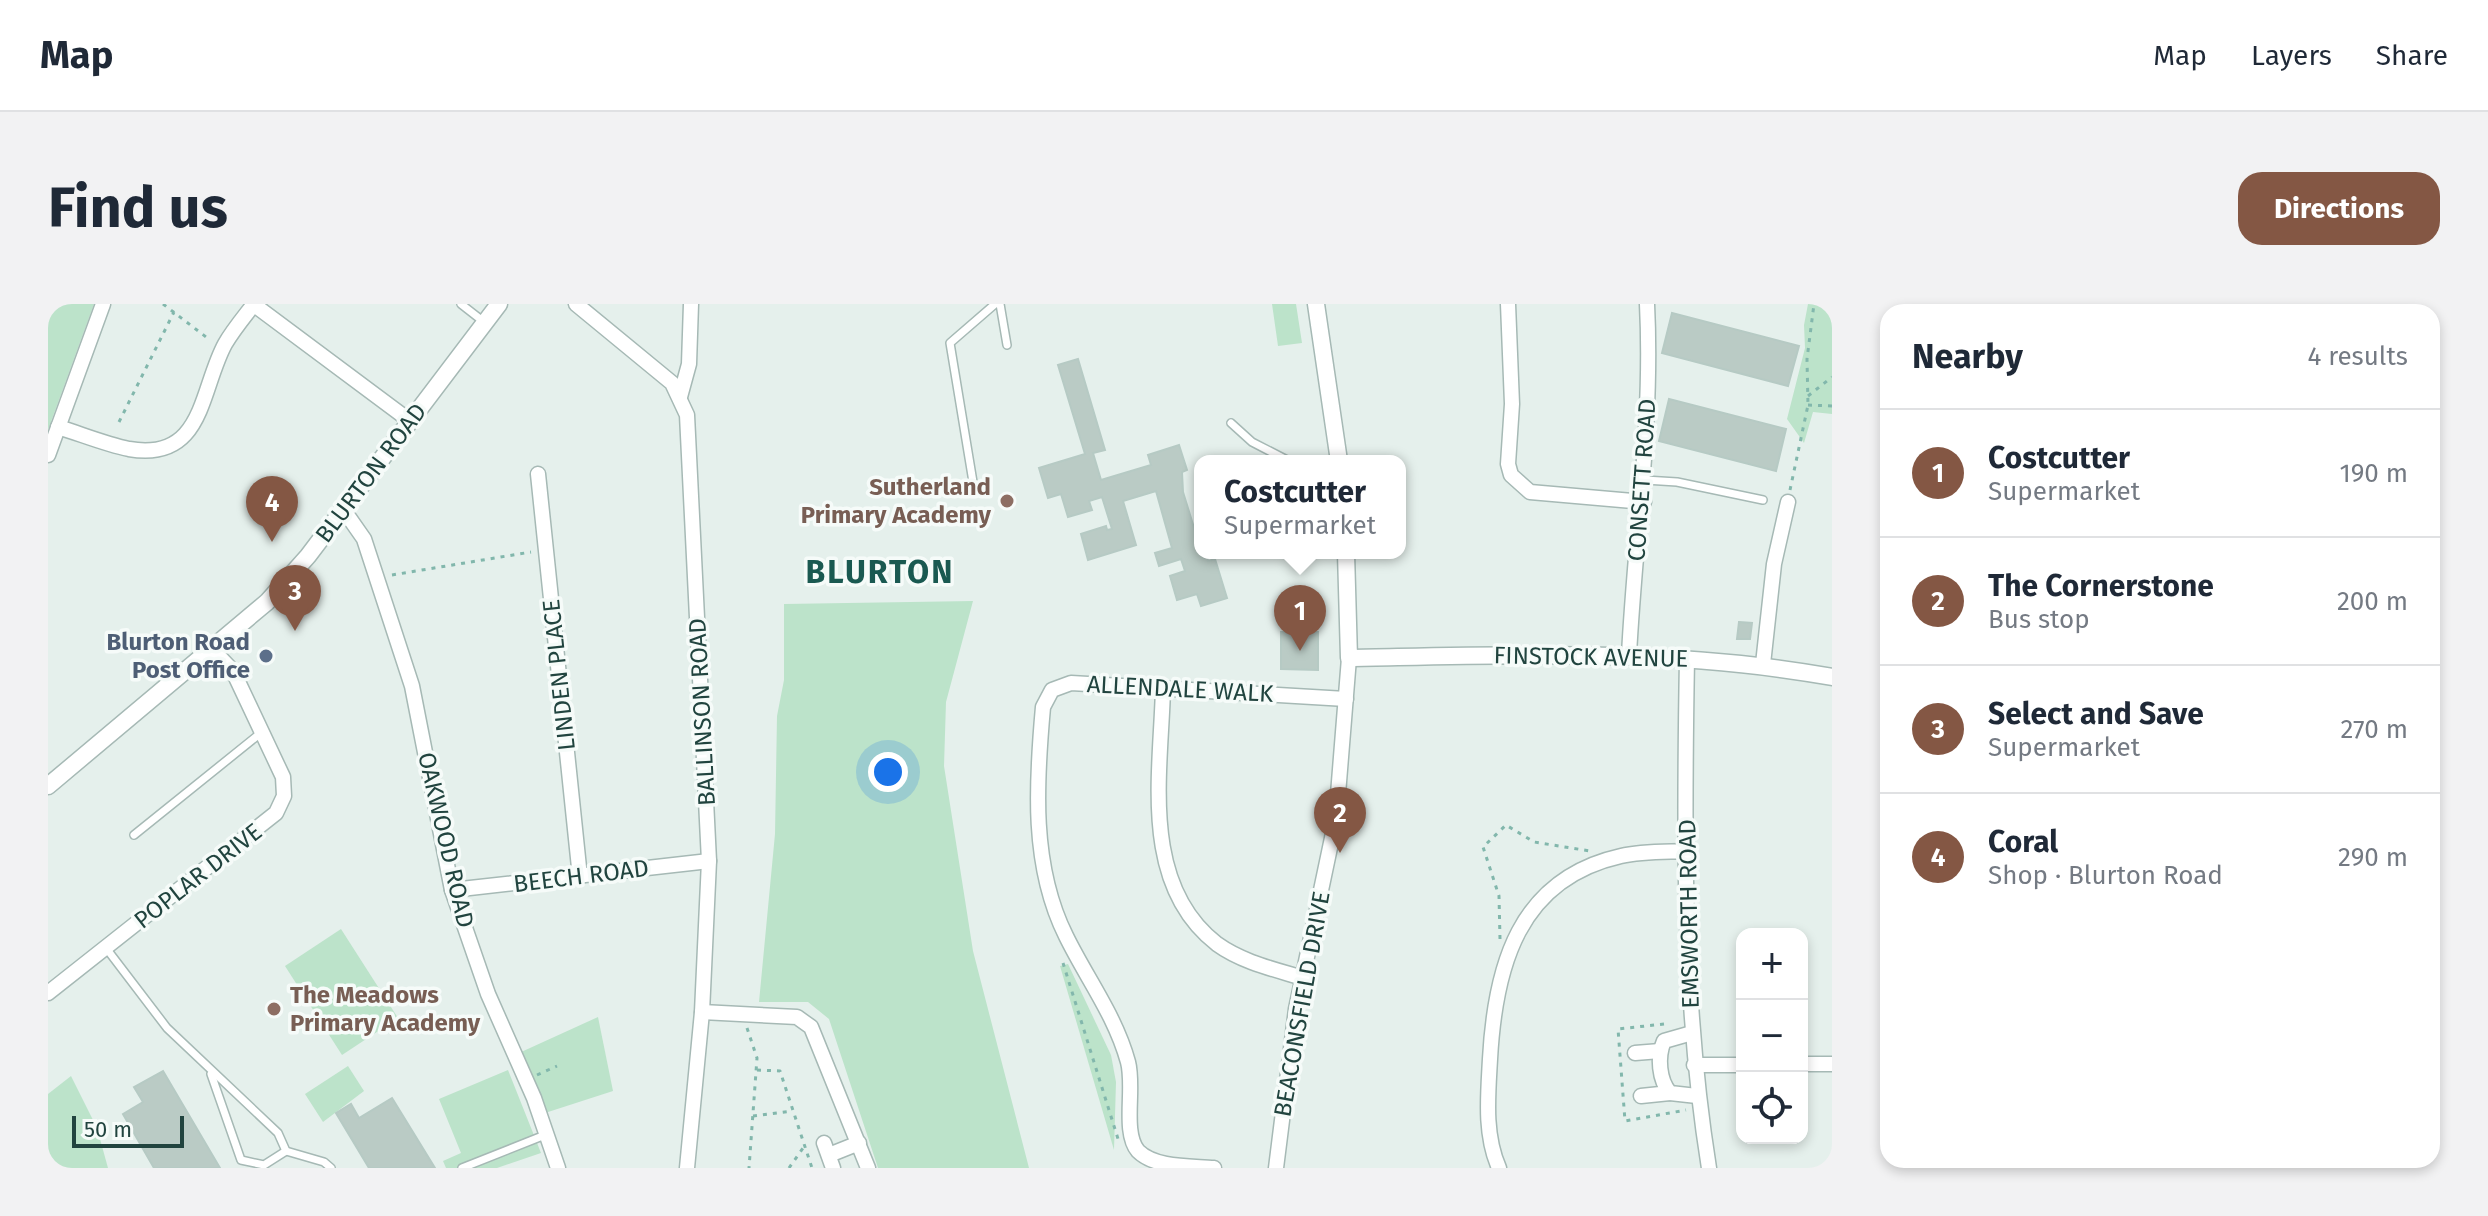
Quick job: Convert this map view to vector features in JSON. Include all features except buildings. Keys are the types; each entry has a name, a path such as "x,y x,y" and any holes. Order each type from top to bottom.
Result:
{"street":[{"path":"48,455 103,304"},
{"path":"58,427 131,449 167,447 188,433 198,417 223,350 254,304 410,421"},
{"name":"BLURTON ROAD","path":"48,786 267,602 308,556 499,304"},
{"name":"BALLINSON ROAD","path":"576,304 672,383 687,415 709,861 702,1012 687,1168"},
{"path":"680,397 689,364 691,304"},
{"path":"1316,304 1338,455"},
{"path":"1508,304 1512,404 1508,464 1511,475 1530,492 1644,502"},
{"name":"CONSETT ROAD","path":"1629,655 1644,502 1650,362 1647,304"},
{"name":"LINDEN PLACE","path":"538,474 580,877"},
{"path":"1763,664 1774,564 1788,502"},
{"name":"OAKWOOD ROAD","path":"343,509 364,539 412,686 452,890 488,994 526,1079 558,1168"},
{"name":"BEACONSFIELD DRIVE","path":"1276,1168 1303,978 1336,819 1349,658 1346,559"},
{"name":"POPLAR DRIVE","path":"48,993 276,813 284,796 283,777 233,671 212,649"},
{"name":"FINSTOCK AVENUE","path":"1349,658 1629,655 1763,664 1832,677"},
{"name":"EMSWORTH ROAD","path":"1687,658 1692,1028 1698,1102 1709,1168"},
{"name":"ALLENDALE WALK","path":"1137,1150 1130,1137 1133,1090 1123,1043 1112,1015 1067,938 1050,895 1037,830 1043,707 1052,690 1060,685 1346,699"},
{"path":"1163,688 1157,802 1165,856 1176,888 1188,911 1218,944 1249,962 1303,978"},
{"path":"1499,1168 1488,1123 1492,1017 1500,972 1522,925 1537,901 1569,878 1594,866 1621,856 1688,851"},
{"name":"BEECH ROAD","path":"452,890 709,861"},
{"path":"702,1012 797,1017 811,1027 868,1168"},
{"path":"1670,1093 1662,1084 1660,1051 1664,1041 1692,1028"},
{"path":"1635,1053 1660,1051"},
{"path":"1808,1064 1832,1064"},
{"path":"1694,1065 1736,1065"},
{"path":"1641,1096 1670,1093 1698,1102"},
{"path":"829,1155 859,1143"},
{"path":"1137,1150 1149,1160 1165,1164 1214,1168"}],"lane":[{"path":"461,304 486,323"},
{"path":"974,488 950,343 998,304 1007,345"},
{"path":"1231,423 1252,442 1277,455"},
{"path":"1645,480 1677,482 1763,500"},
{"path":"134,835 262,732"},
{"path":"106,948 167,1028 211,1073 278,1133 286,1151"},
{"path":"211,1073 241,1160 264,1165 286,1151 324,1162 331,1168"},
{"path":"462,1168 547,1134"}],"path":[{"path":"163,304 223,350"},
{"path":"1788,502 1808,405 1807,359 1814,304"},
{"path":"119,422 174,312"},
{"path":"1808,396 1832,377"},
{"path":"1808,405 1832,406"},
{"path":"377,580 406,570 546,550"},
{"path":"1500,942 1499,896 1483,847 1506,825 1534,842 1592,852"},
{"path":"1060,953 1116,1140 1137,1150"},
{"path":"741,1013 757,1058 749,1168"},
{"path":"1692,1028 1618,1029 1625,1121 1698,1102"},
{"path":"526,1079 557,1066"},
{"path":"757,1070 780,1071 812,1168"},
{"path":"753,1116 792,1111"},
{"path":"789,1168 804,1147"}],"green space":[{"path":"48,304 94,304 48,430"},
{"path":"1272,304 1296,304 1302,343 1278,346"},
{"path":"1808,304 1832,304 1832,414 1813,412 1804,443 1787,419 1805,348 1804,325"},
{"path":"973,601 946,702 944,766 973,951 1029,1168 878,1168 829,1019 808,1002 759,1002 775,834 777,716 784,680 784,604"},
{"path":"341,929 398,1018 342,1055 285,966"},
{"path":"1068,964 1111,1055 1116,1082 1114,1150 1060,966"},
{"path":"598,1017 613,1091 545,1113 519,1053"},
{"path":"348,1066 364,1091 323,1122 305,1094"},
{"path":"508,1070 541,1153 497,1168 446,1168 443,1161 461,1153 439,1099"},
{"path":"71,1076 97,1128 108,1168 48,1168 48,1094"}],"place":[{"name":"Sutherland Primary Academy","path":"1007,501"},
{"name":"Coral","path":"272,542"},
{"name":"Select and Save","path":"295,631"},
{"name":"Costcutter","path":"1300,651"},
{"name":"Blurton Road Post Office","path":"266,656"},
{"name":"The Cornerstone","path":"1340,853"},
{"name":"The Meadows Primary Academy","path":"274,1009"}],"district":[{"name":"BLURTON","path":"880,572"}]}
